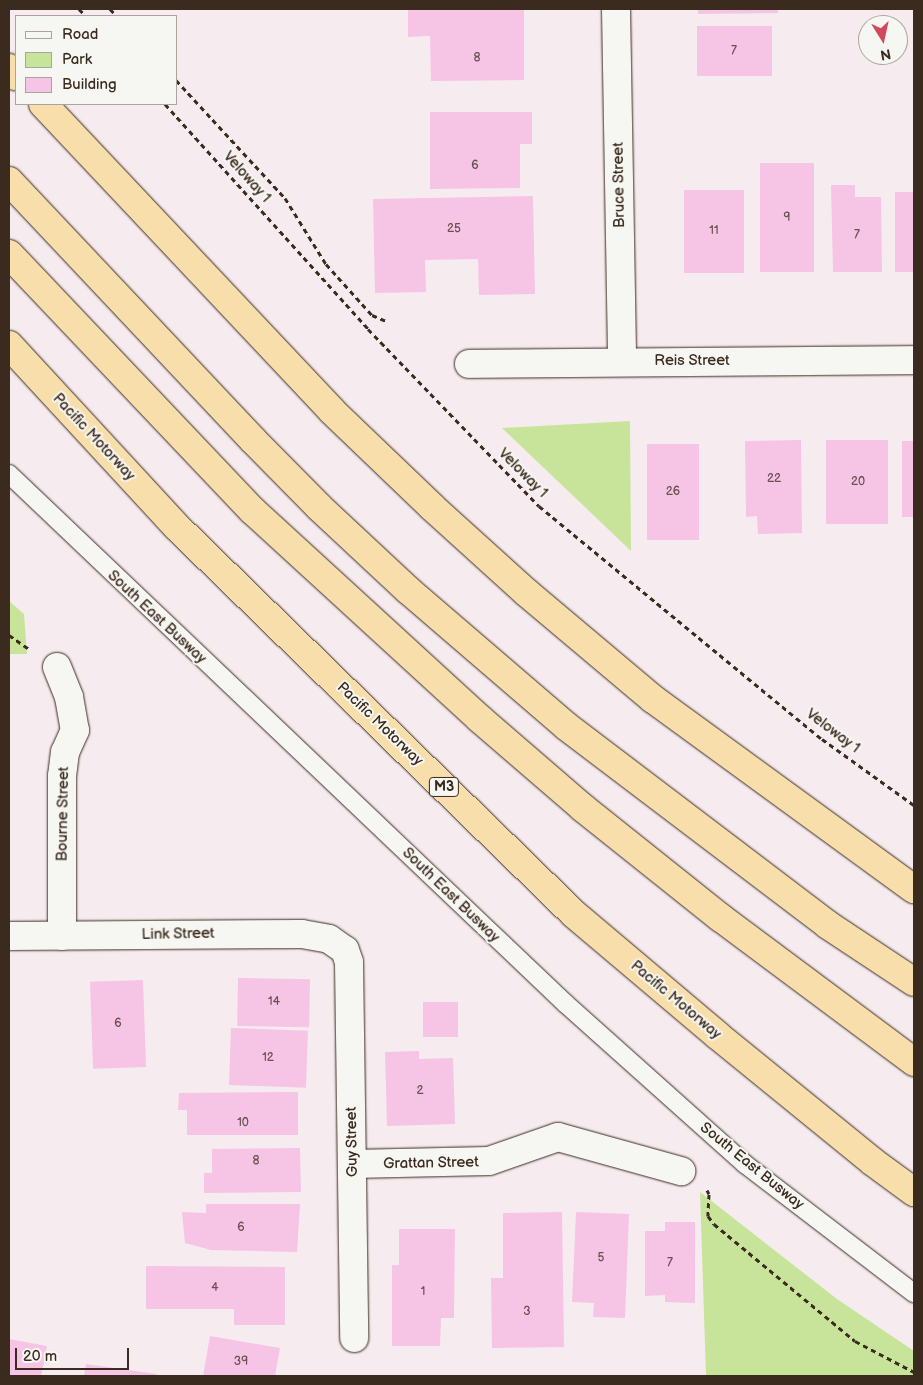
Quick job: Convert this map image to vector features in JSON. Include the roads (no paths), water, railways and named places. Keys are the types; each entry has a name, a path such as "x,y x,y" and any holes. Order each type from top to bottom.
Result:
{"highway":[{"path":"44,105 332,412 506,573 653,699 914,889"},
{"path":"9,181 253,440 319,507 408,590 574,732 828,925 914,982"},
{"path":"9,254 253,511 480,719 582,808 721,918 914,1062"},
{"name":"Pacific Motorway","path":"9,344 177,527 574,914 717,1035 873,1162 914,1192"}],"street":[{"name":"Bruce Street","path":"616,9 622,362"},
{"name":"Reis Street","path":"469,364 914,360"},
{"name":"Bourne Street","path":"57,667 70,702 75,730 65,752 62,776 62,936"},
{"name":"Link Street","path":"9,936 302,934 328,939 344,948"},
{"name":"Guy Street","path":"344,948 349,962 354,1338"},
{"name":"Grattan Street","path":"353,1164 490,1161 558,1137 681,1170"}],"lane":[{"name":"South East Busway","path":"9,474 566,1004 745,1164 914,1293"}]}
